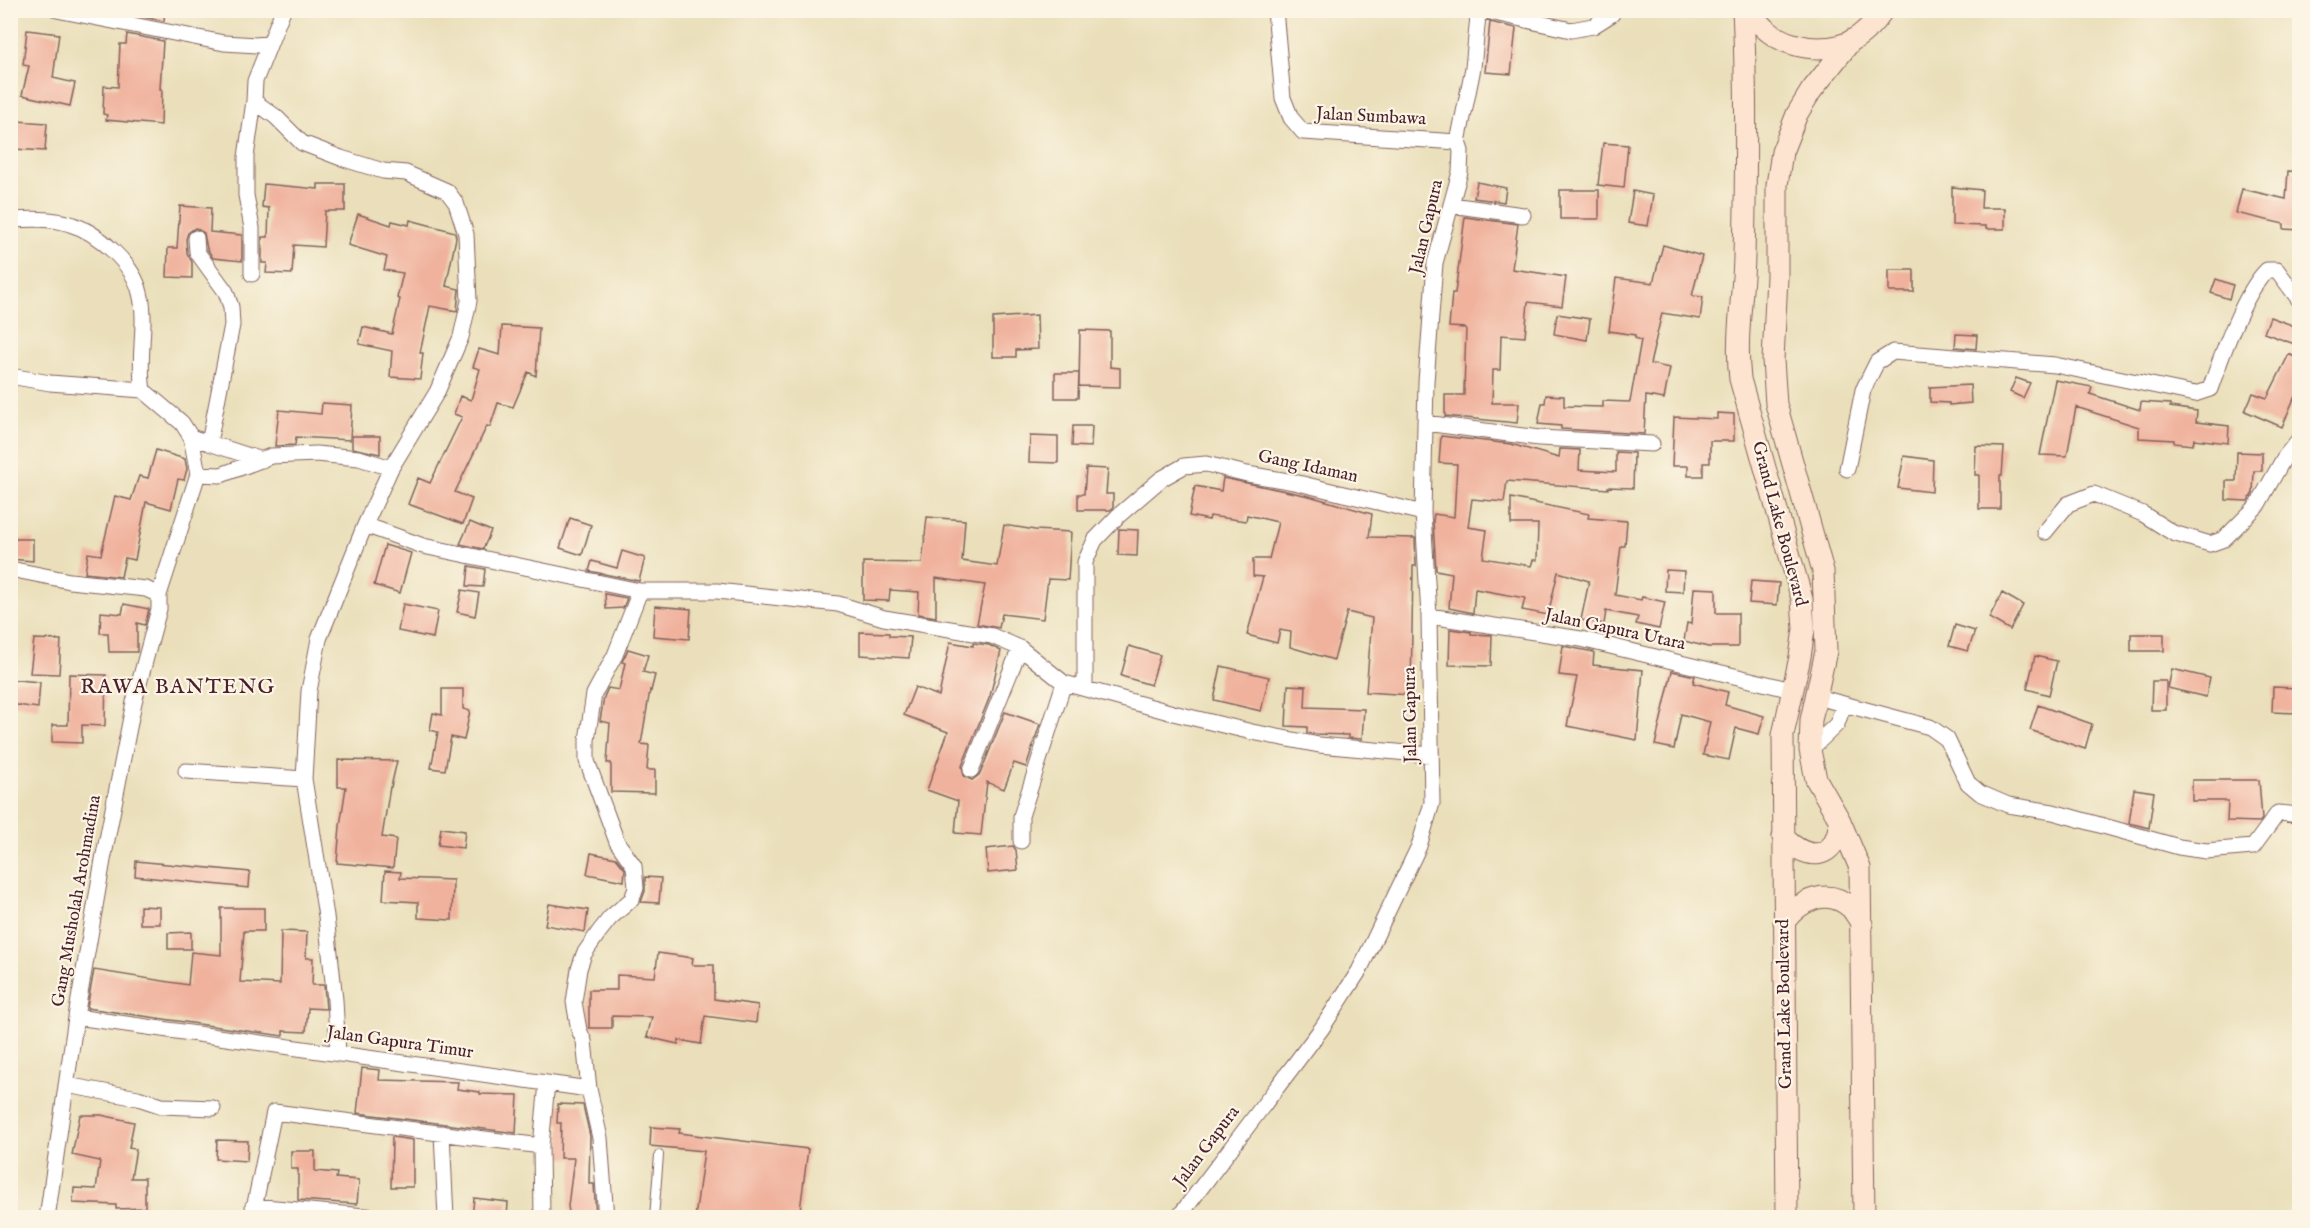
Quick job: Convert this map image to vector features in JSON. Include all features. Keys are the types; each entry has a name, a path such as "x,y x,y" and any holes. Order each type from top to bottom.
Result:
{"street":[{"path":"57,10 88,13 224,43 257,45 270,43"},
{"path":"252,274 252,228 246,195 246,166 255,81 283,10"},
{"name":"Jalan Sumbawa","path":"1275,10 1283,98 1291,118 1303,132 1458,142"},
{"name":"Grand Lake Boulevard","path":"1743,10 1744,233 1737,352 1740,380 1802,599 1804,629 1783,735 1787,1218"},
{"path":"1751,10 1772,34 1796,46 1823,49 1850,42 1872,26 1883,10"},
{"name":"Jalan Gapura","path":"1179,1218 1322,1028 1359,971 1419,846 1432,803 1429,616 1423,513 1425,423 1435,262 1460,172 1461,151 1458,142 1473,68 1478,16 1486,11 1571,30 1593,26 1612,14"},
{"name":"Grand Lake Boulevard","path":"1850,42 1811,91 1797,114 1782,152 1778,185 1773,360 1776,404 1823,570 1826,651 1811,720 1810,750 1816,779 1840,821 1860,867 1864,1218"},
{"path":"254,101 276,117 302,143 351,162 383,171 406,173 447,192 456,203 466,234 469,301 461,337 437,392 391,468 365,525 319,639 309,691 304,779 326,916 338,1054"},
{"path":"1451,205 1522,215"},
{"path":"10,220 35,219 72,224 95,237 121,257 134,274 141,294 140,370 143,390"},
{"path":"196,238 197,252 226,292 231,307 232,325 209,443"},
{"path":"1847,469 1863,390 1877,362 1893,352 2055,365 2195,394 2210,389 2236,325 2260,278 2267,270 2277,270 2300,301"},
{"path":"10,376 50,383 143,390 182,423 191,437 198,474 221,475 271,456 316,454 359,458 391,468"},
{"path":"1425,423 1539,438 1652,444"},
{"path":"191,437 262,460"},
{"path":"2045,532 2068,504 2094,494 2142,514 2173,534 2210,544 2224,539 2257,506 2284,458 2300,438"},
{"name":"Gang Idaman","path":"1085,688 1085,562 1095,540 1118,516 1161,479 1184,465 1206,464 1294,482 1423,513"},
{"name":"Gang Musholah Arohmadina","path":"47,1218 76,1017 131,713 159,609 159,595 198,474"},
{"path":"365,525 423,546 640,591 717,591 838,604 884,618 992,636 1020,648 1064,683 1173,713 1319,745 1430,755"},
{"path":"10,569 70,581 146,589 159,595"},
{"path":"606,1218 600,1138 589,1089 584,1041 579,1030 574,1002 579,969 584,954 610,918 632,899 636,888 634,866 616,842 587,761 587,740 594,694 615,655 640,591"},
{"name":"Jalan Gapura Utara","path":"1429,616 1581,639 1792,690"},
{"path":"970,770 1020,648"},
{"path":"1021,841 1021,816 1064,683"},
{"path":"1817,697 1930,727 1947,739 1968,783 1980,793 2008,805 2053,812 2179,847 2206,851 2249,849 2256,844 2278,813 2300,815"},
{"path":"1810,750 1837,724 1844,704"},
{"path":"186,771 304,779"},
{"path":"1783,837 1794,848 1805,854 1818,854 1833,846 1839,834 1840,821"},
{"path":"1784,922 1800,904 1818,898 1830,898 1852,909 1862,924"},
{"name":"Jalan Gapura Timur","path":"76,1017 589,1089"},
{"path":"542,1218 541,1146 547,1083"},
{"path":"66,1085 138,1098 162,1106 213,1108"},
{"path":"387,1218 252,1212 274,1112 541,1146"},
{"path":"442,1133 446,1218"}],"lane":[{"path":"654,1218 659,1155"}],"building":[{"path":"128,10 165,10 164,21 128,14"},
{"path":"1490,22 1516,28 1511,74 1485,72"},
{"path":"27,30 59,34 53,78 75,83 70,106 22,95 29,66 23,65"},
{"path":"127,34 163,41 160,89 162,89 161,125 106,120 107,115 103,114 104,86 118,87 120,44 126,44"},
{"path":"16,121 47,123 45,151 14,149"},
{"path":"1603,143 1628,145 1624,188 1598,185"},
{"path":"2288,171 2300,172 2300,230 2284,229 2284,224 2236,213 2242,189 2286,199"},
{"path":"1477,182 1506,188 1504,202 1474,198"},
{"path":"264,184 318,189 318,184 345,184 345,211 325,211 323,247 294,245 292,274 266,273 267,263 262,263 262,237 268,237 269,208 262,207"},
{"path":"1952,187 1982,190 1981,208 2005,208 2005,229 1952,225"},
{"path":"1560,190 1599,190 1599,219 1560,219"},
{"path":"1633,191 1653,195 1648,226 1628,223"},
{"path":"180,206 211,208 210,232 242,235 242,261 213,258 207,249 204,233 195,228 188,233 186,239 187,253 192,262 192,278 167,277 168,248 177,248"},
{"path":"358,214 391,225 392,221 409,225 410,220 455,232 456,238 446,286 459,289 457,311 430,306 420,353 423,353 420,379 390,377 392,351 359,344 363,327 392,334 403,273 384,270 387,257 348,245"},
{"path":"1465,217 1518,224 1512,269 1566,277 1562,306 1528,302 1525,337 1501,335 1500,370 1493,370 1492,403 1519,403 1517,423 1445,416 1445,395 1464,395 1466,328 1449,327 1452,293 1455,293"},
{"path":"1663,245 1702,256 1692,296 1703,297 1700,319 1662,313 1650,364 1670,368 1664,399 1646,396 1644,434 1561,429 1561,426 1538,424 1546,395 1564,396 1564,406 1603,407 1603,401 1630,402 1641,340 1635,338 1635,335 1609,331 1616,278 1653,283"},
{"path":"1889,270 1914,270 1914,292 1889,292"},
{"path":"2216,279 2233,285 2229,299 2211,293"},
{"path":"1557,314 1590,319 1587,340 1554,334"},
{"path":"1037,315 1038,349 1016,350 1016,357 993,357 993,318"},
{"path":"2270,317 2300,328 2300,346 2264,333"},
{"path":"502,326 539,328 536,376 528,372 513,407 498,403 490,427 487,426 455,492 472,499 463,524 408,504 418,478 430,483 462,417 454,414 460,396 471,400 480,369 473,367 479,349 500,355"},
{"path":"1080,330 1110,331 1110,367 1120,368 1120,387 1079,386"},
{"path":"1956,334 1977,335 1976,349 1955,347"},
{"path":"2289,354 2300,360 2300,399 2295,396 2282,427 2245,411 2253,393 2267,398"},
{"path":"1055,373 1079,373 1078,398 1055,398"},
{"path":"2016,378 2030,383 2023,398 2010,392"},
{"path":"2055,380 2092,387 2090,394 2140,410 2141,402 2170,404 2170,407 2197,411 2196,422 2229,426 2228,443 2194,439 2193,445 2174,443 2174,440 2139,438 2139,427 2076,407 2067,456 2040,455"},
{"path":"1970,385 1971,403 1949,405 1949,403 1930,402 1930,387"},
{"path":"322,403 352,405 350,440 296,437 295,445 275,446 279,410 321,414"},
{"path":"1717,413 1734,414 1734,441 1710,441 1710,463 1703,463 1703,476 1688,476 1688,466 1672,466 1674,417 1717,419"},
{"path":"1073,426 1092,426 1091,447 1072,446"},
{"path":"352,436 380,436 380,454 352,448"},
{"path":"1030,436 1058,437 1058,463 1029,462"},
{"path":"1441,436 1511,444 1559,458 1560,449 1580,450 1579,470 1616,472 1616,452 1634,453 1633,488 1608,487 1608,489 1507,481 1504,502 1472,499 1468,527 1487,530 1483,558 1531,566 1533,560 1537,560 1538,524 1511,524 1511,498 1589,514 1588,518 1627,521 1625,546 1621,546 1615,595 1665,602 1659,629 1636,624 1638,617 1606,611 1604,624 1581,620 1589,581 1558,572 1548,615 1522,610 1525,598 1475,589 1473,613 1449,608 1452,573 1436,570 1433,521 1434,514 1454,517 1457,464 1439,463"},
{"path":"1976,446 2004,447 2002,476 2000,476 2000,509 1979,509 1979,475 1975,475"},
{"path":"156,450 185,459 187,469 184,480 178,479 171,509 146,502 135,560 125,558 121,577 85,573 88,553 101,555 115,496 131,500 139,476 148,478"},
{"path":"2237,452 2262,453 2262,471 2254,471 2253,493 2248,501 2226,500 2226,481 2236,481"},
{"path":"1904,456 1933,460 1932,492 1898,488"},
{"path":"1086,468 1108,469 1106,494 1113,494 1113,508 1110,510 1078,510 1078,494 1084,494"},
{"path":"1223,478 1309,496 1372,514 1369,537 1415,538 1411,695 1366,692 1372,618 1347,612 1334,660 1290,647 1291,632 1280,630 1277,643 1247,635 1263,577 1253,576 1253,559 1269,559 1278,522 1247,515 1246,521 1210,516 1209,520 1189,516 1195,486 1221,491"},
{"path":"927,517 965,520 962,561 997,566 1004,525 1071,532 1068,580 1048,579 1043,619 1002,614 999,628 977,624 985,585 936,578 936,617 918,614 919,592 890,590 889,601 863,600 863,562 922,563"},
{"path":"570,518 591,525 582,555 560,548"},
{"path":"470,522 491,531 483,549 460,544"},
{"path":"1119,529 1138,530 1137,556 1118,555"},
{"path":"10,539 33,539 33,561 10,559"},
{"path":"385,545 411,553 400,593 374,585"},
{"path":"622,551 645,558 639,581 589,571 592,561 617,568"},
{"path":"469,566 485,569 483,587 467,586"},
{"path":"1666,570 1684,571 1683,592 1665,591"},
{"path":"1751,581 1779,583 1777,605 1749,603"},
{"path":"1694,588 1716,589 1716,613 1738,613 1738,647 1708,647 1684,641 1687,623 1691,624"},
{"path":"462,590 479,593 475,616 457,612"},
{"path":"2002,593 2023,605 2010,630 1989,618"},
{"path":"605,594 627,598 623,608 606,609"},
{"path":"124,604 149,609 145,625 137,623 137,652 109,652 108,633 100,633 101,612 122,614"},
{"path":"403,604 438,611 433,638 398,631"},
{"path":"655,606 691,609 689,639 653,636"},
{"path":"1955,625 1975,631 1968,651 1949,646"},
{"path":"1450,629 1471,632 1471,634 1492,635 1491,666 1449,665"},
{"path":"860,632 889,633 889,636 911,637 909,658 860,655"},
{"path":"2131,634 2164,634 2164,651 2131,651"},
{"path":"34,639 61,640 59,674 30,673"},
{"path":"950,642 973,646 973,643 989,645 1001,651 990,696 962,766 964,776 972,780 980,774 1005,712 1040,724 1026,767 1014,763 1004,789 987,782 981,835 955,833 958,801 927,790 948,732 904,715 915,687 939,696"},
{"path":"1129,646 1160,655 1151,685 1121,676"},
{"path":"1563,646 1594,652 1593,665 1643,670 1637,740 1567,726 1577,677 1559,675"},
{"path":"628,649 648,655 643,672 655,675 650,690 641,744 649,745 647,770 655,770 655,793 611,792 611,763 607,763 610,723 600,721 608,688 619,690 625,663 622,662"},
{"path":"2035,656 2057,661 2049,695 2027,689"},
{"path":"1221,666 1269,677 1261,711 1214,700"},
{"path":"2172,669 2210,678 2206,697 2168,688"},
{"path":"1672,671 1695,676 1693,683 1728,692 1725,705 1764,716 1759,734 1736,728 1729,760 1703,755 1710,722 1681,714 1674,749 1655,745"},
{"path":"69,674 106,675 105,726 82,725 82,743 52,742 52,725 68,725"},
{"path":"10,681 40,682 38,708 10,704"},
{"path":"2152,681 2166,681 2166,710 2151,710"},
{"path":"1288,685 1306,686 1305,707 1364,709 1362,739 1348,738 1348,735 1307,733 1307,727 1286,726"},
{"path":"2273,687 2298,688 2297,713 2272,712"},
{"path":"442,689 463,689 463,709 470,711 464,740 451,737 445,770 431,768 438,732 430,730 433,713 442,715"},
{"path":"2038,705 2092,724 2085,749 2030,730"},
{"path":"338,760 397,761 390,787 382,837 396,839 393,868 337,863 346,787 338,787"},
{"path":"2192,780 2259,780 2262,819 2260,822 2227,821 2228,801 2192,801"},
{"path":"2134,789 2154,792 2149,828 2129,823"},
{"path":"441,828 465,831 463,848 438,845"},
{"path":"1013,846 1016,850 1018,870 988,873 986,849"},
{"path":"591,853 616,858 625,869 624,881 587,874"},
{"path":"136,861 250,872 249,888 135,876"},
{"path":"385,871 401,872 400,878 453,880 452,920 418,918 418,902 383,900"},
{"path":"645,877 661,878 659,903 641,902 645,891"},
{"path":"549,904 588,910 585,932 545,925"},
{"path":"140,906 160,907 160,924 140,924"},
{"path":"221,908 264,908 264,931 244,931 240,982 280,984 281,931 307,932 306,958 313,958 312,985 324,985 326,1009 308,1008 306,1032 283,1031 283,1036 87,1008 94,970 188,985 191,952 221,955"},
{"path":"191,932 191,949 168,949 168,933"},
{"path":"658,953 693,958 692,965 714,965 714,999 758,1005 756,1023 705,1016 701,1044 679,1040 678,1044 647,1037 652,1017 612,1016 612,1028 589,1028 589,990 617,990 617,975 655,977"},
{"path":"362,1068 380,1070 379,1080 458,1082 457,1089 480,1092 480,1094 518,1095 516,1133 357,1113"},
{"path":"558,1104 583,1105 590,1136 589,1184 594,1184 596,1218 570,1218 568,1206 574,1158 560,1158 561,1123 557,1123"},
{"path":"80,1115 101,1115 134,1122 129,1148 136,1149 131,1178 145,1178 145,1208 116,1209 116,1205 73,1203 74,1188 96,1189 100,1161 72,1155"},
{"path":"651,1127 680,1129 679,1133 808,1149 799,1218 695,1218 704,1151 650,1146"},
{"path":"392,1137 413,1140 413,1187 391,1187"},
{"path":"217,1140 248,1141 247,1161 216,1159"},
{"path":"291,1151 315,1151 315,1171 337,1173 336,1178 359,1180 357,1204 298,1200 298,1169 291,1169"},
{"path":"474,1198 508,1202 507,1218 472,1218"}],"district":[{"name":"RAWA BANTENG","path":"178,687"}]}
